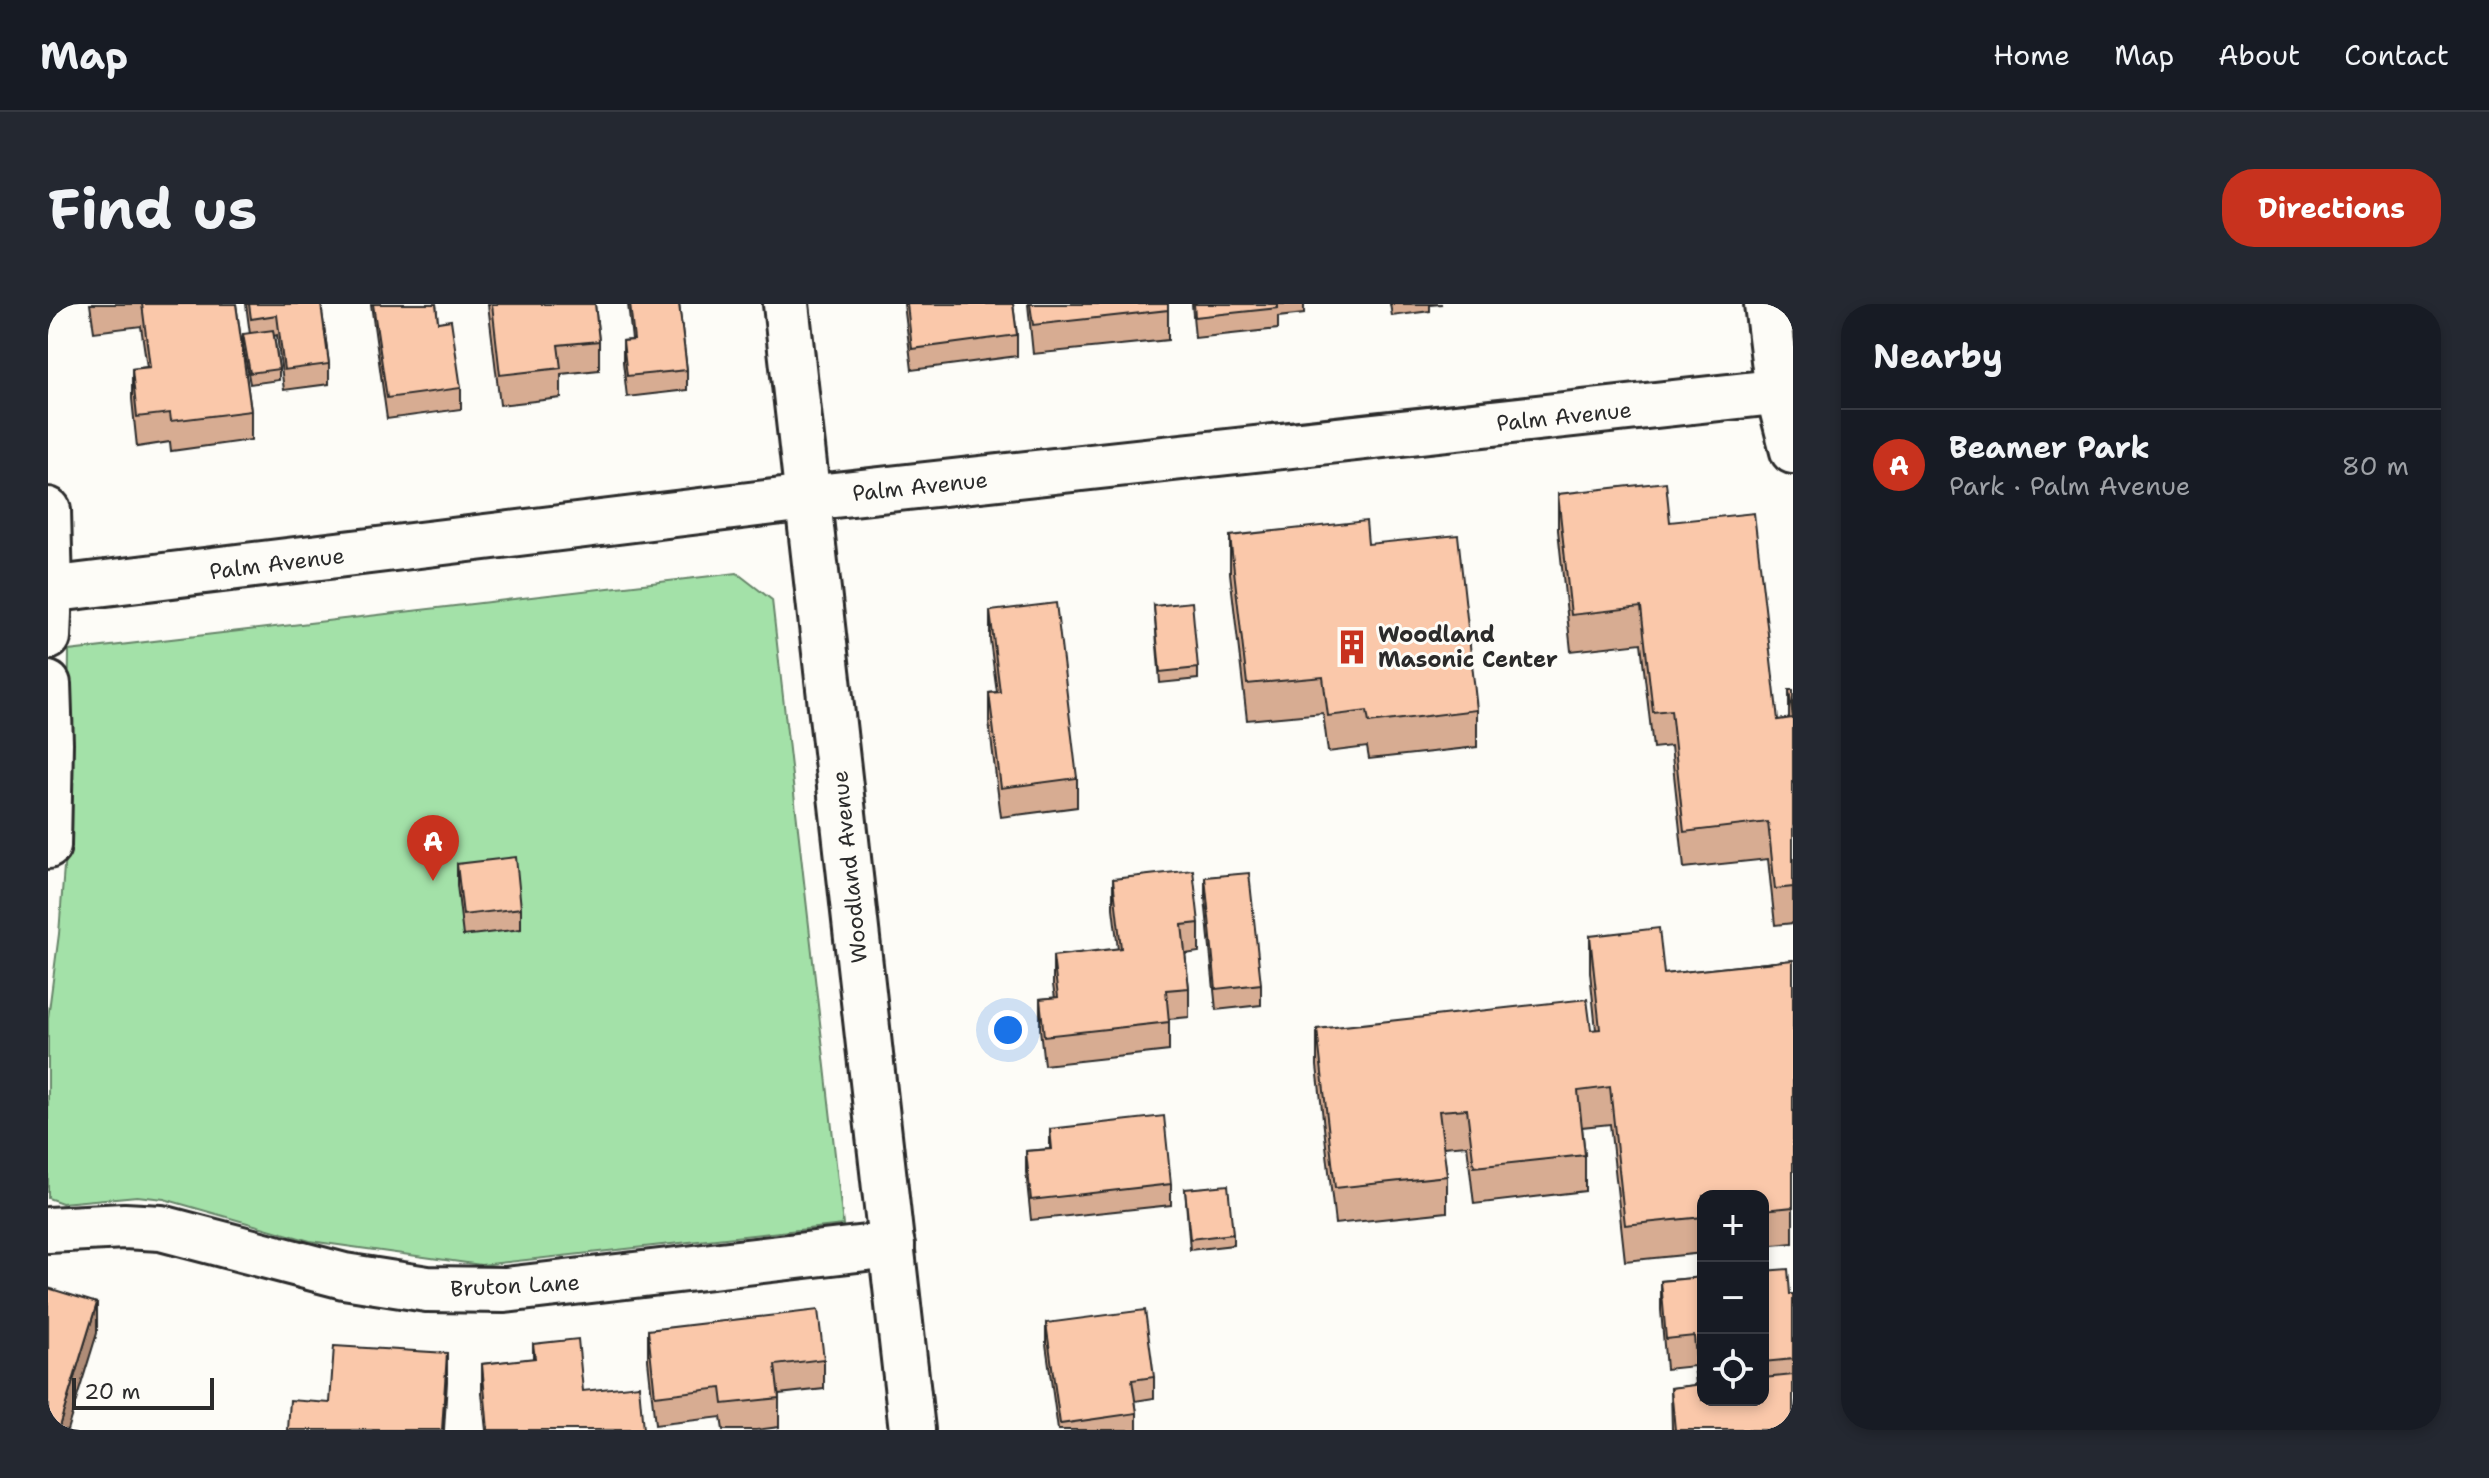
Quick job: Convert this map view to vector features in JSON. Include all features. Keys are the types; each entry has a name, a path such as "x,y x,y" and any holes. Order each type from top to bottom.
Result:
{"street":[{"name":"Woodland Avenue","path":"786,304 912,1430"},
{"path":"1767,304 1785,391 1793,451"},
{"name":"Palm Avenue","path":"49,590 807,498 1785,391"},
{"path":"48,510 48,637"},
{"path":"48,684 48,846"},
{"name":"Bruton Lane","path":"48,1230 124,1226 161,1228 344,1276 427,1289 505,1290 892,1245"}],"green space":[{"path":"737,573 772,600 843,1225 481,1265 310,1241 164,1199 137,1196 62,1203 48,1198 48,1018 59,934 67,827 69,651"}],"building":[{"path":"142,304 236,304 251,411 171,421 170,413 137,417 132,369 150,367"},
{"path":"249,304 321,304 329,364 284,370 277,315 251,319"},
{"path":"373,304 436,304 438,322 451,320 461,388 387,398"},
{"path":"492,304 595,304 599,341 558,345 561,368 500,375"},
{"path":"630,304 679,304 687,370 627,376 623,341 634,340"},
{"path":"907,304 1013,304 1017,335 912,349"},
{"path":"1030,304 1168,304 1168,310 1033,325"},
{"path":"1194,304 1278,304 1278,308 1195,317"},
{"path":"273,330 279,369 250,373 243,334"},
{"path":"1666,482 1670,522 1754,513 1778,720 1793,718 1793,887 1775,889 1768,822 1684,832 1671,710 1653,712 1641,607 1571,615 1558,494"},
{"name":"Woodland Masonic Center","path":"1366,521 1368,544 1458,535 1477,710 1369,723 1367,711 1328,716 1323,677 1247,684 1230,536"},
{"path":"1192,602 1198,668 1160,672 1154,606"},
{"path":"1056,603 1077,778 1001,788 989,693 1000,692 990,611"},
{"path":"1789,690 1793,690 1793,718"},
{"path":"516,857 521,908 463,915 457,864"},
{"path":"1193,870 1199,923 1182,925 1189,988 1166,990 1169,1022 1044,1036 1040,999 1058,997 1053,956 1121,948 1113,879"},
{"path":"1249,873 1261,984 1216,989 1205,877"},
{"path":"1659,928 1664,974 1793,960 1793,1207 1769,1209 1769,1190 1697,1190 1697,1218 1625,1225 1610,1087 1578,1091 1585,1155 1474,1167 1467,1109 1439,1111 1447,1176 1335,1188 1317,1029 1587,999 1591,1030 1600,1029 1590,936"},
{"path":"1164,1116 1171,1184 1031,1200 1026,1151 1052,1149 1050,1129"},
{"path":"1228,1185 1233,1234 1190,1239 1185,1189"},
{"path":"1788,1269 1790,1294 1793,1294 1793,1359 1769,1361 1769,1271"},
{"path":"1697,1278 1697,1369 1694,1336 1666,1339 1661,1281"},
{"path":"48,1288 97,1303 58,1430 48,1429"},
{"path":"818,1310 824,1359 775,1365 779,1398 723,1404 721,1388 655,1396 648,1330"},
{"path":"1145,1310 1154,1377 1132,1380 1137,1413 1060,1424 1046,1323"},
{"path":"578,1339 583,1391 639,1385 643,1430 488,1430 482,1364 535,1358 533,1344"},
{"path":"334,1346 447,1353 442,1430 288,1430 290,1400 330,1403"},
{"path":"1793,1375 1793,1430 1675,1430 1671,1388 1697,1385 1697,1406 1769,1406 1769,1377"}],"place":[{"name":"Woodland Masonic Center","path":"1352,647"},
{"name":"Beamer Park","path":"433,881"}]}
